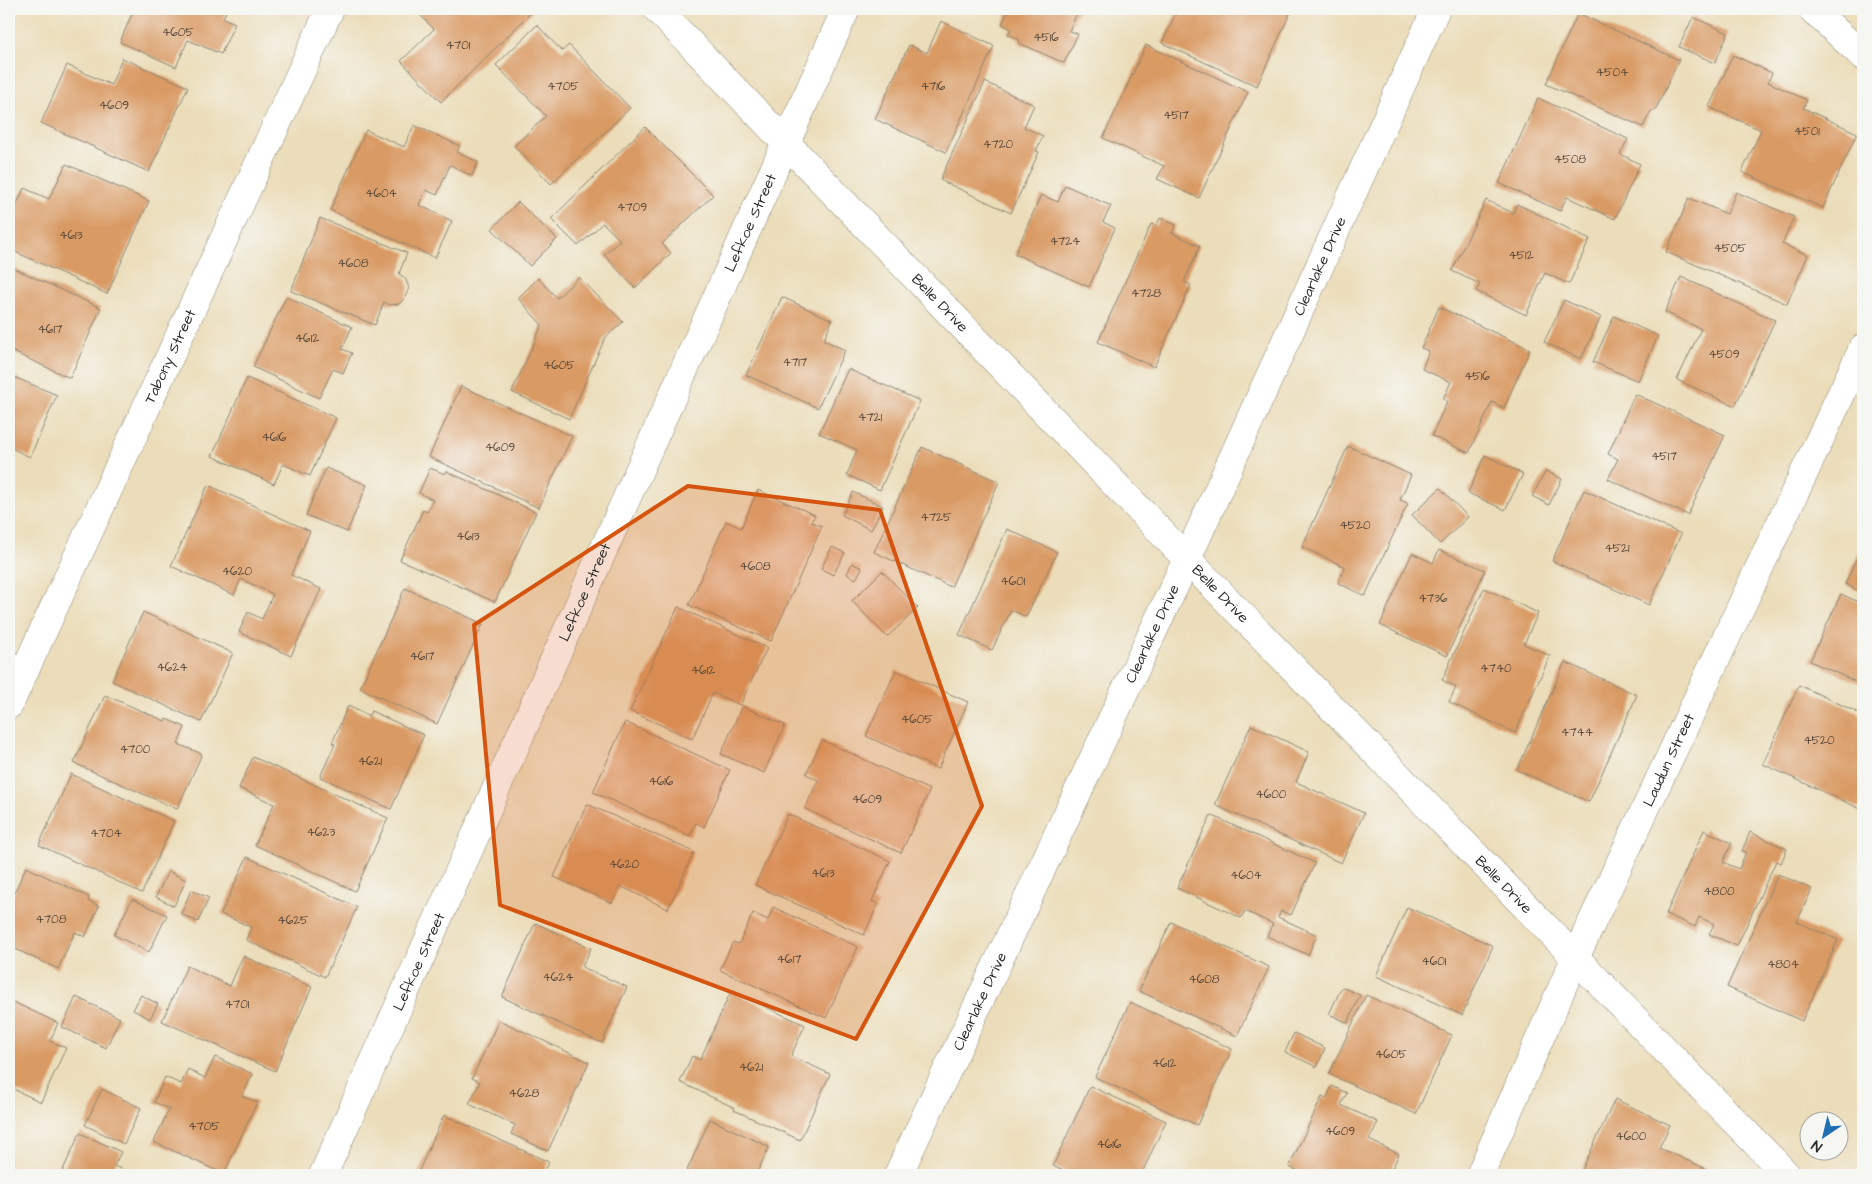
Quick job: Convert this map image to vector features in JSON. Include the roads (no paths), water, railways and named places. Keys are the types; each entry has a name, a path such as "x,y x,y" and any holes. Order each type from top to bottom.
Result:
{"street":[{"name":"Tabony Street","path":"9,705 330,9"},
{"name":"Belle Drive","path":"657,9 1187,559 1787,1175"},
{"name":"Lefkoe Street","path":"323,1175 846,9"},
{"name":"Clearlake Drive","path":"898,1175 1187,559 1436,9"},
{"path":"1812,9 1863,56"},
{"name":"Laudun Street","path":"1480,1175 1575,958 1863,348"}]}
